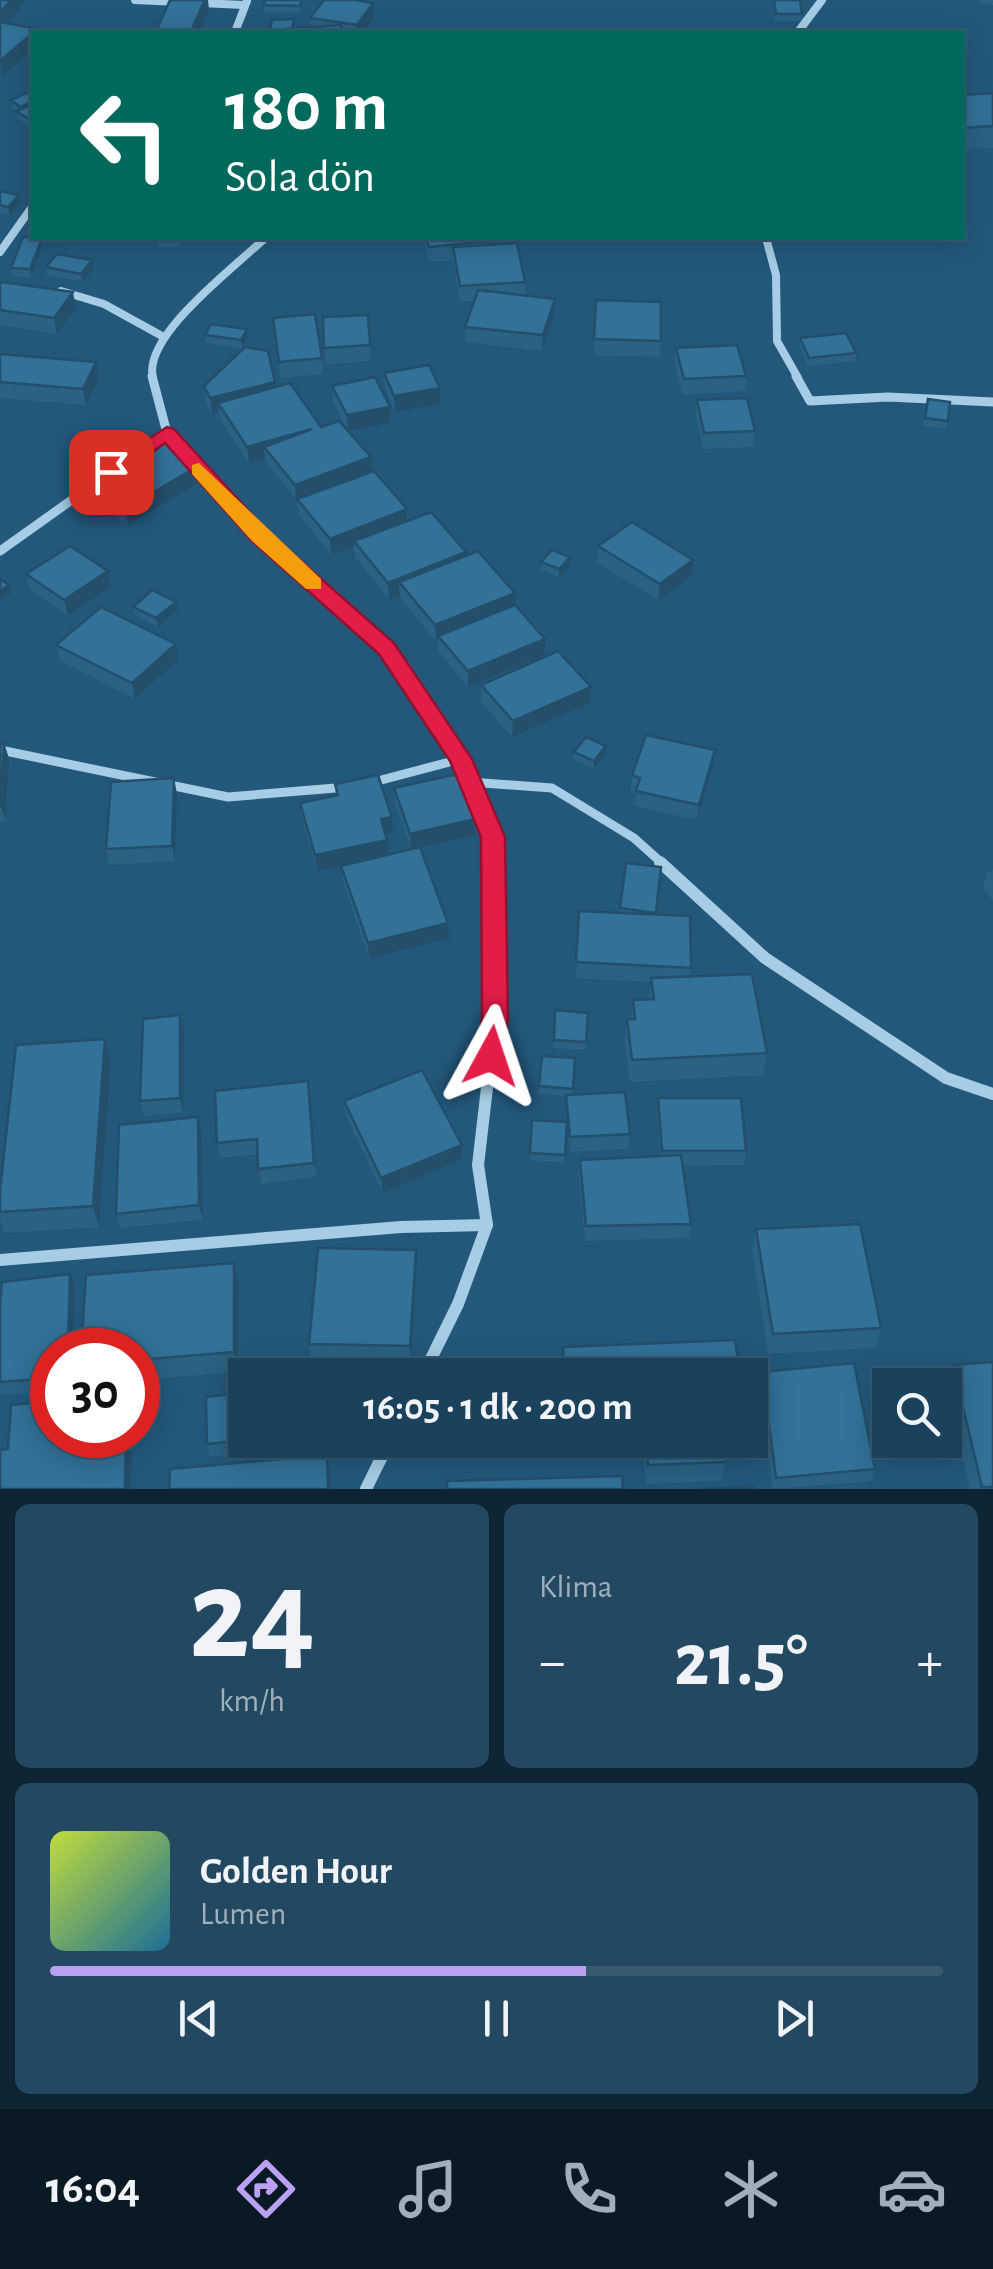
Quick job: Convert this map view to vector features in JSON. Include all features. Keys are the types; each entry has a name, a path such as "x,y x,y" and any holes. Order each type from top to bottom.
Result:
{"street":[{"path":"135,0 246,2 236,30"},
{"path":"800,30 822,0"},
{"path":"0,252 30,210"},
{"path":"263,240 162,336 150,368 167,433 260,536 386,648 460,759 493,837 495,1019 478,1165 487,1225 458,1304 431,1358"},
{"path":"767,240 776,274 777,340 810,401 888,397 993,402"},
{"path":"51,290 104,304 162,336"},
{"path":"122,465 167,433"},
{"path":"0,551 106,476"},
{"path":"0,750 228,797 357,786 460,759"},
{"path":"470,782 552,788 634,838 765,958 946,1078 993,1094"},
{"path":"0,1260 402,1227 487,1225"},
{"path":"366,1489 381,1458"}],"building":[{"path":"0,0 11,0 0,13"},
{"path":"170,0 205,0 191,30 157,29"},
{"path":"265,0 301,0 300,6 264,5"},
{"path":"324,0 373,3 357,25 310,18"},
{"path":"774,0 800,0 802,14 776,14"},
{"path":"294,19 292,29 288,30 270,30 272,20"},
{"path":"0,22 37,29 30,30 30,35 0,61"},
{"path":"341,25 342,30 287,30"},
{"path":"30,92 30,103 21,107 10,100"},
{"path":"993,93 993,126 965,128 965,95"},
{"path":"30,105 30,120 16,111"},
{"path":"0,191 19,195 8,207 0,205"},
{"path":"23,237 41,240 30,269 11,268"},
{"path":"427,240 490,241 429,247"},
{"path":"517,243 525,282 460,286 453,247"},
{"path":"57,254 92,260 81,274 46,267"},
{"path":"2,282 73,292 54,318 0,310"},
{"path":"478,290 555,299 543,335 465,327"},
{"path":"596,300 661,302 661,341 594,339"},
{"path":"315,314 322,358 279,362 273,318"},
{"path":"368,315 370,345 324,348 323,317"},
{"path":"211,324 247,329 241,340 205,335"},
{"path":"846,333 856,353 809,358 800,338"},
{"path":"737,345 746,376 684,379 676,348"},
{"path":"245,347 268,351 275,382 210,398 204,386"},
{"path":"0,354 96,362 83,389 0,382"},
{"path":"429,365 440,388 394,396 384,373"},
{"path":"375,377 390,407 347,415 332,386"},
{"path":"290,383 321,427 339,421 371,457 295,485 264,447 312,429 247,447 218,403"},
{"path":"747,398 755,431 704,433 697,400"},
{"path":"928,399 950,402 948,421 925,418"},
{"path":"161,441 198,466 125,509 87,482"},
{"path":"374,471 407,509 330,539 297,499"},
{"path":"431,512 466,552 388,583 354,541"},
{"path":"632,522 693,560 660,584 598,546"},
{"path":"70,546 108,571 64,600 26,574"},
{"path":"552,550 570,557 559,569 541,562"},
{"path":"478,551 515,593 435,625 399,582"},
{"path":"152,590 176,602 156,618 133,607"},
{"path":"515,605 545,639 468,671 438,636"},
{"path":"101,607 176,644 132,683 56,645"},
{"path":"558,651 591,687 513,721 481,685"},
{"path":"646,735 715,750 699,805 636,791 640,778 632,775"},
{"path":"586,737 606,746 594,761 574,752"},
{"path":"4,743 1,806 0,806 0,744"},
{"path":"458,774 475,819 410,834 394,788"},
{"path":"378,775 392,817 381,819 387,840 315,855 300,803 338,795 335,784"},
{"path":"174,778 172,846 106,849 111,782"},
{"path":"420,847 448,923 368,943 341,866"},
{"path":"626,863 661,867 656,913 620,908"},
{"path":"579,911 690,916 691,968 576,962"},
{"path":"752,974 767,1053 632,1060 627,1019 635,1019 633,1000 654,999 651,978"},
{"path":"555,1010 588,1013 586,1042 554,1040"},
{"path":"180,1015 180,1098 140,1101 143,1019"},
{"path":"105,1039 93,1206 0,1212 16,1045"},
{"path":"542,1056 575,1058 573,1089 539,1086"},
{"path":"422,1070 462,1145 381,1178 344,1101"},
{"path":"308,1081 314,1163 258,1169 257,1139 217,1143 215,1091"},
{"path":"625,1092 630,1134 570,1137 566,1095"},
{"path":"658,1098 741,1098 746,1151 662,1151"},
{"path":"198,1117 199,1205 116,1214 119,1125"},
{"path":"532,1120 567,1122 565,1155 530,1153"},
{"path":"681,1155 691,1224 586,1226 580,1160"},
{"path":"860,1224 881,1328 773,1334 756,1229"},
{"path":"318,1248 416,1250 410,1346 309,1344"},
{"path":"234,1263 234,1352 160,1358 160,1328 82,1328 86,1275"},
{"path":"70,1274 69,1328 30,1328 30,1380 0,1382 2,1282"},
{"path":"735,1340 738,1358 564,1358 563,1347"},
{"path":"993,1362 993,1487 982,1487 962,1403 962,1368 953,1365"},
{"path":"854,1363 875,1469 776,1478 768,1417 768,1371"},
{"path":"228,1395 228,1442 207,1444 206,1397"},
{"path":"30,1403 30,1458 126,1458 125,1489 0,1489 0,1450 8,1449 11,1405"},
{"path":"327,1458 328,1489 169,1489 170,1469"},
{"path":"647,1458 724,1458 725,1462 648,1465"},
{"path":"622,1476 623,1489 447,1489 447,1481"},
{"path":"754,1486 755,1489 704,1489"}],"slow traffic":[{"path":"199,470 260,536 314,584"}],"route":[{"path":"111,472 167,433 260,536 386,648 460,759 493,837 495,1019 491,1056"}]}
